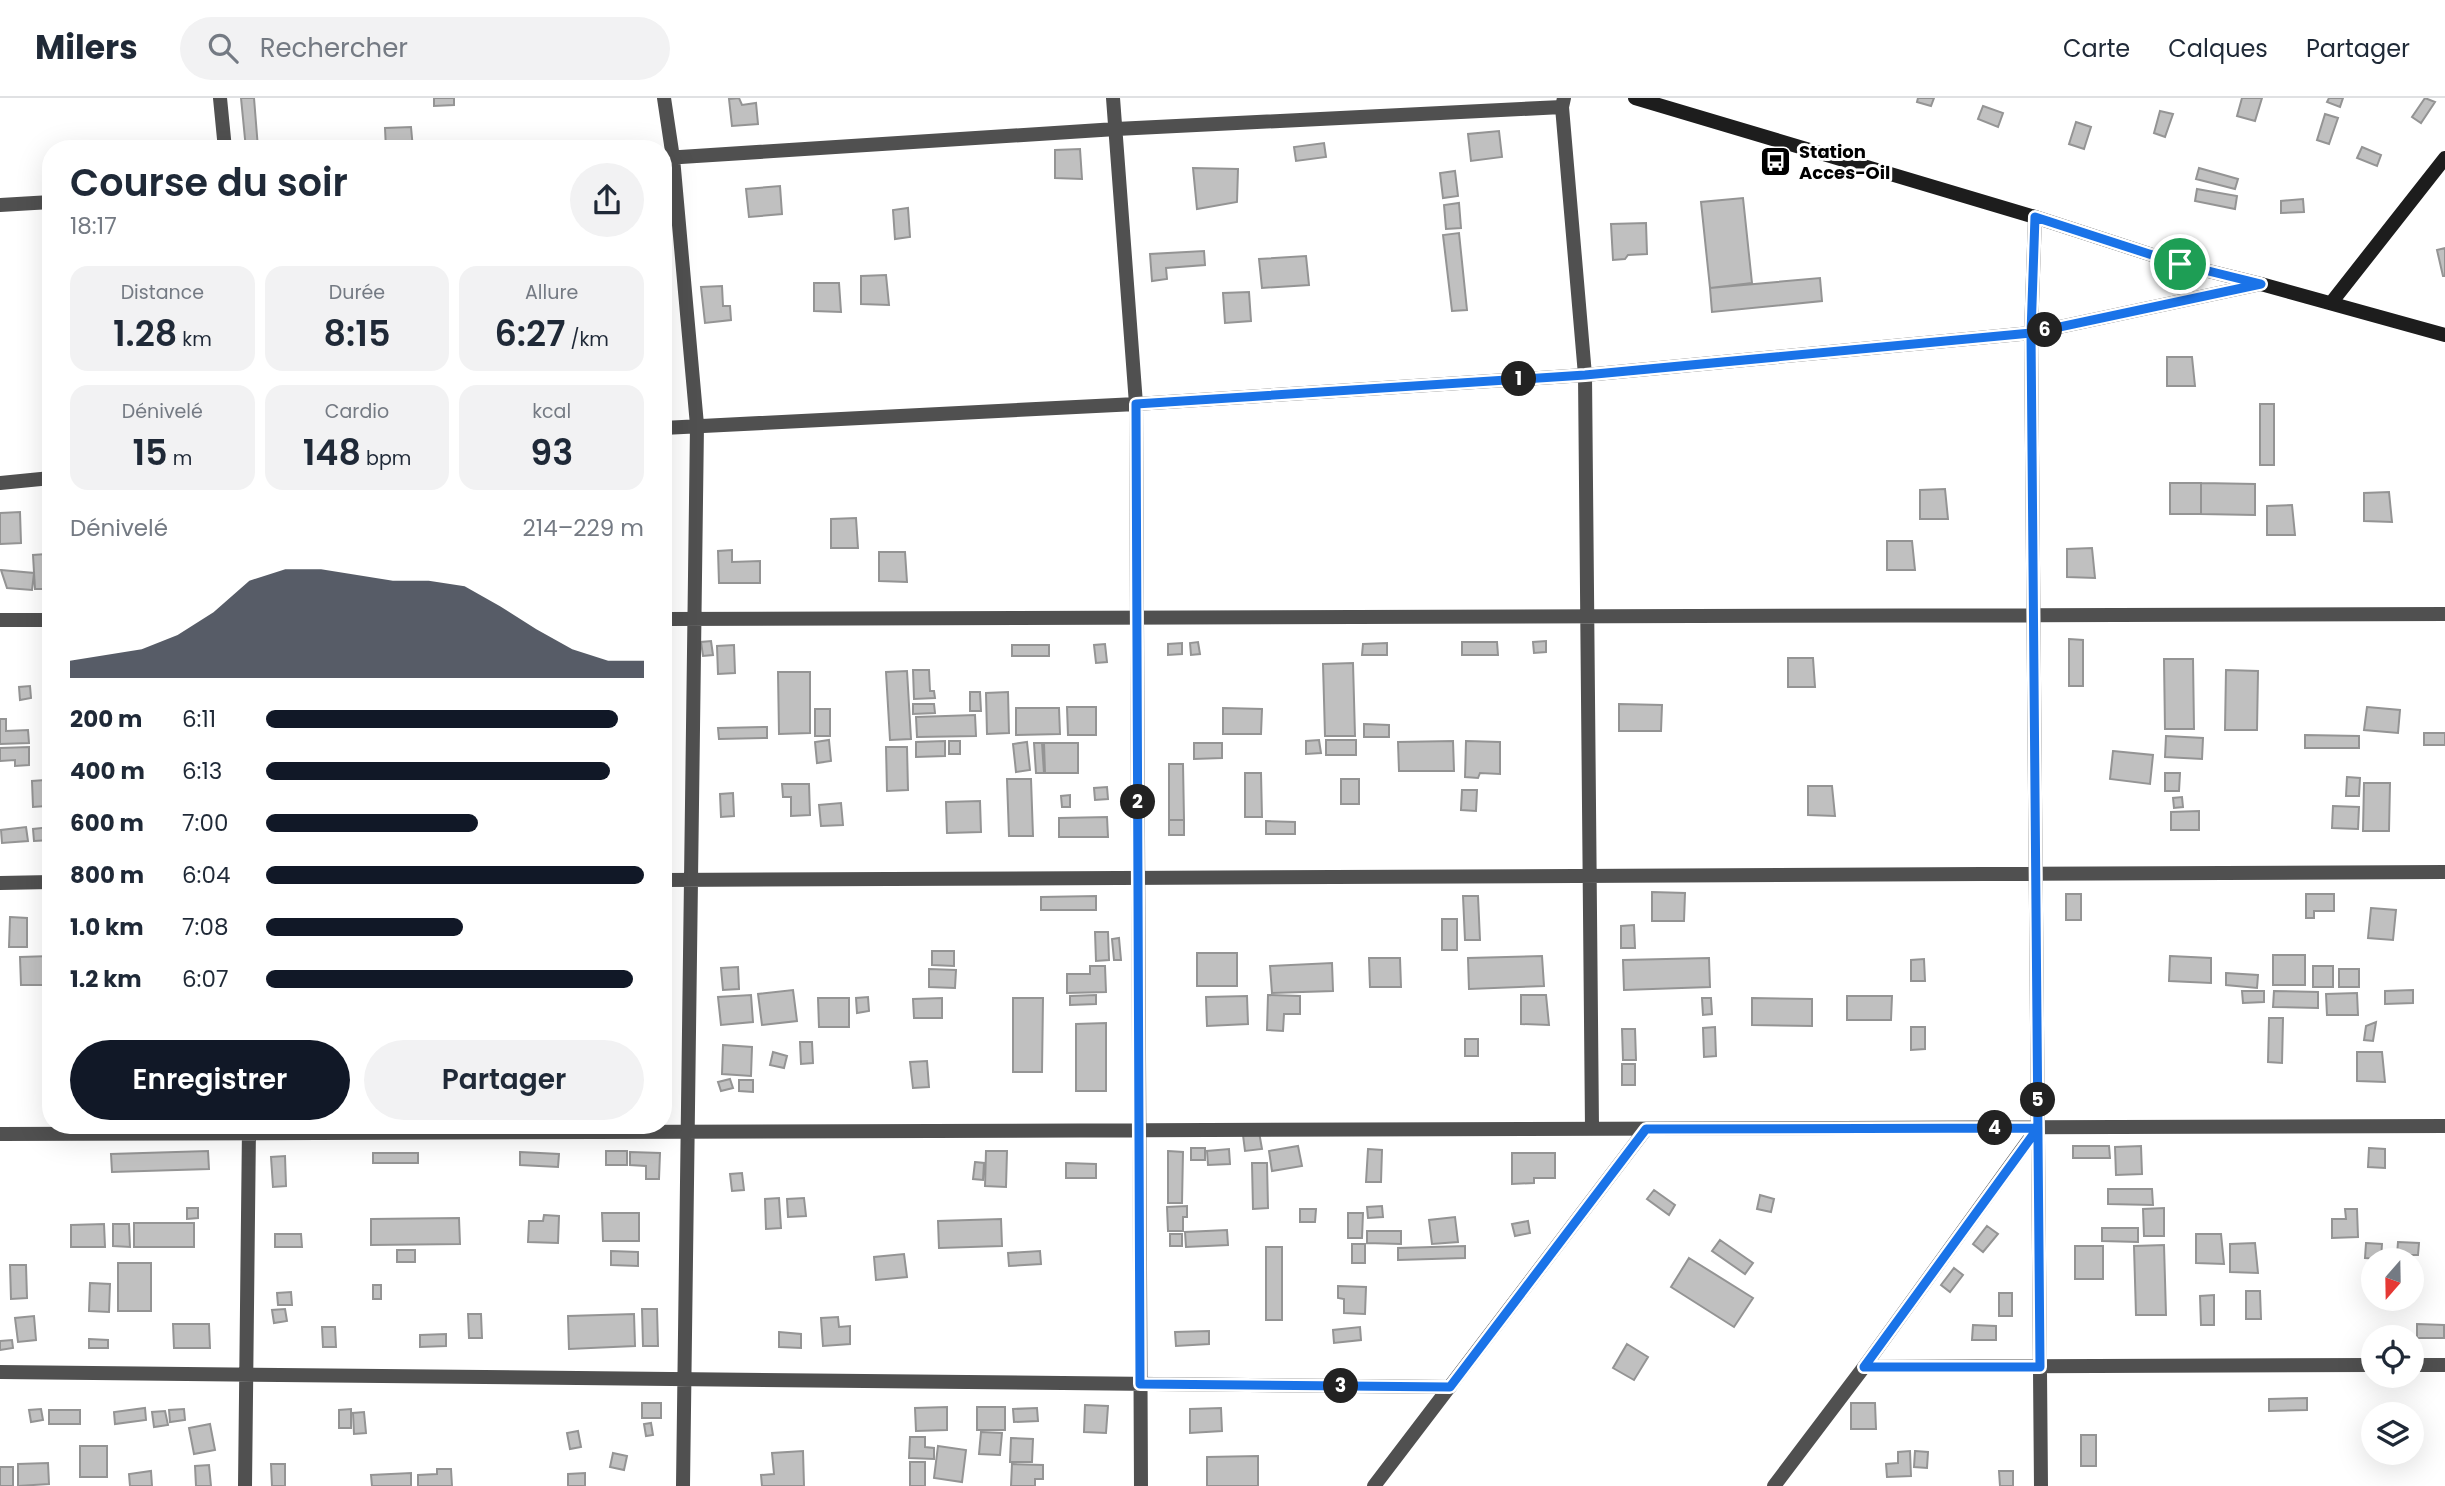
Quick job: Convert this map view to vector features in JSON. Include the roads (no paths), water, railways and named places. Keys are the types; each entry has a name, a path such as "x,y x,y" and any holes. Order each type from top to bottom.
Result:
{"street":[{"path":"220,98 224,140"},
{"path":"664,98 667,140"},
{"path":"1113,98 1136,404 1141,1486"},
{"path":"1635,98 2035,217 2180,264 2445,335"},
{"path":"672,158 1563,102 1585,375 1592,1128"},
{"path":"2331,303 2445,158"},
{"path":"672,195 697,425 683,1486"},
{"path":"0,205 42,203"},
{"path":"2035,217 2031,333 2041,1486"},
{"path":"672,427 1136,404 1585,375 2031,333 2261,284"},
{"path":"0,483 42,479"},
{"path":"672,619 2445,614"},
{"path":"0,620 42,620"},
{"path":"672,880 2445,872"},
{"path":"0,883 42,882"},
{"path":"672,1132 2445,1126"},
{"path":"1774,1486 2038,1128"},
{"path":"1374,1486 1646,1129"},
{"path":"0,1134 42,1133"},
{"path":"245,1486 249,1134"},
{"path":"1864,1367 2361,1365"},
{"path":"2424,1365 2445,1365"},
{"path":"0,1372 1450,1387"}],"place":[{"name":"Station Acces-Oil","path":"1776,161"}]}
